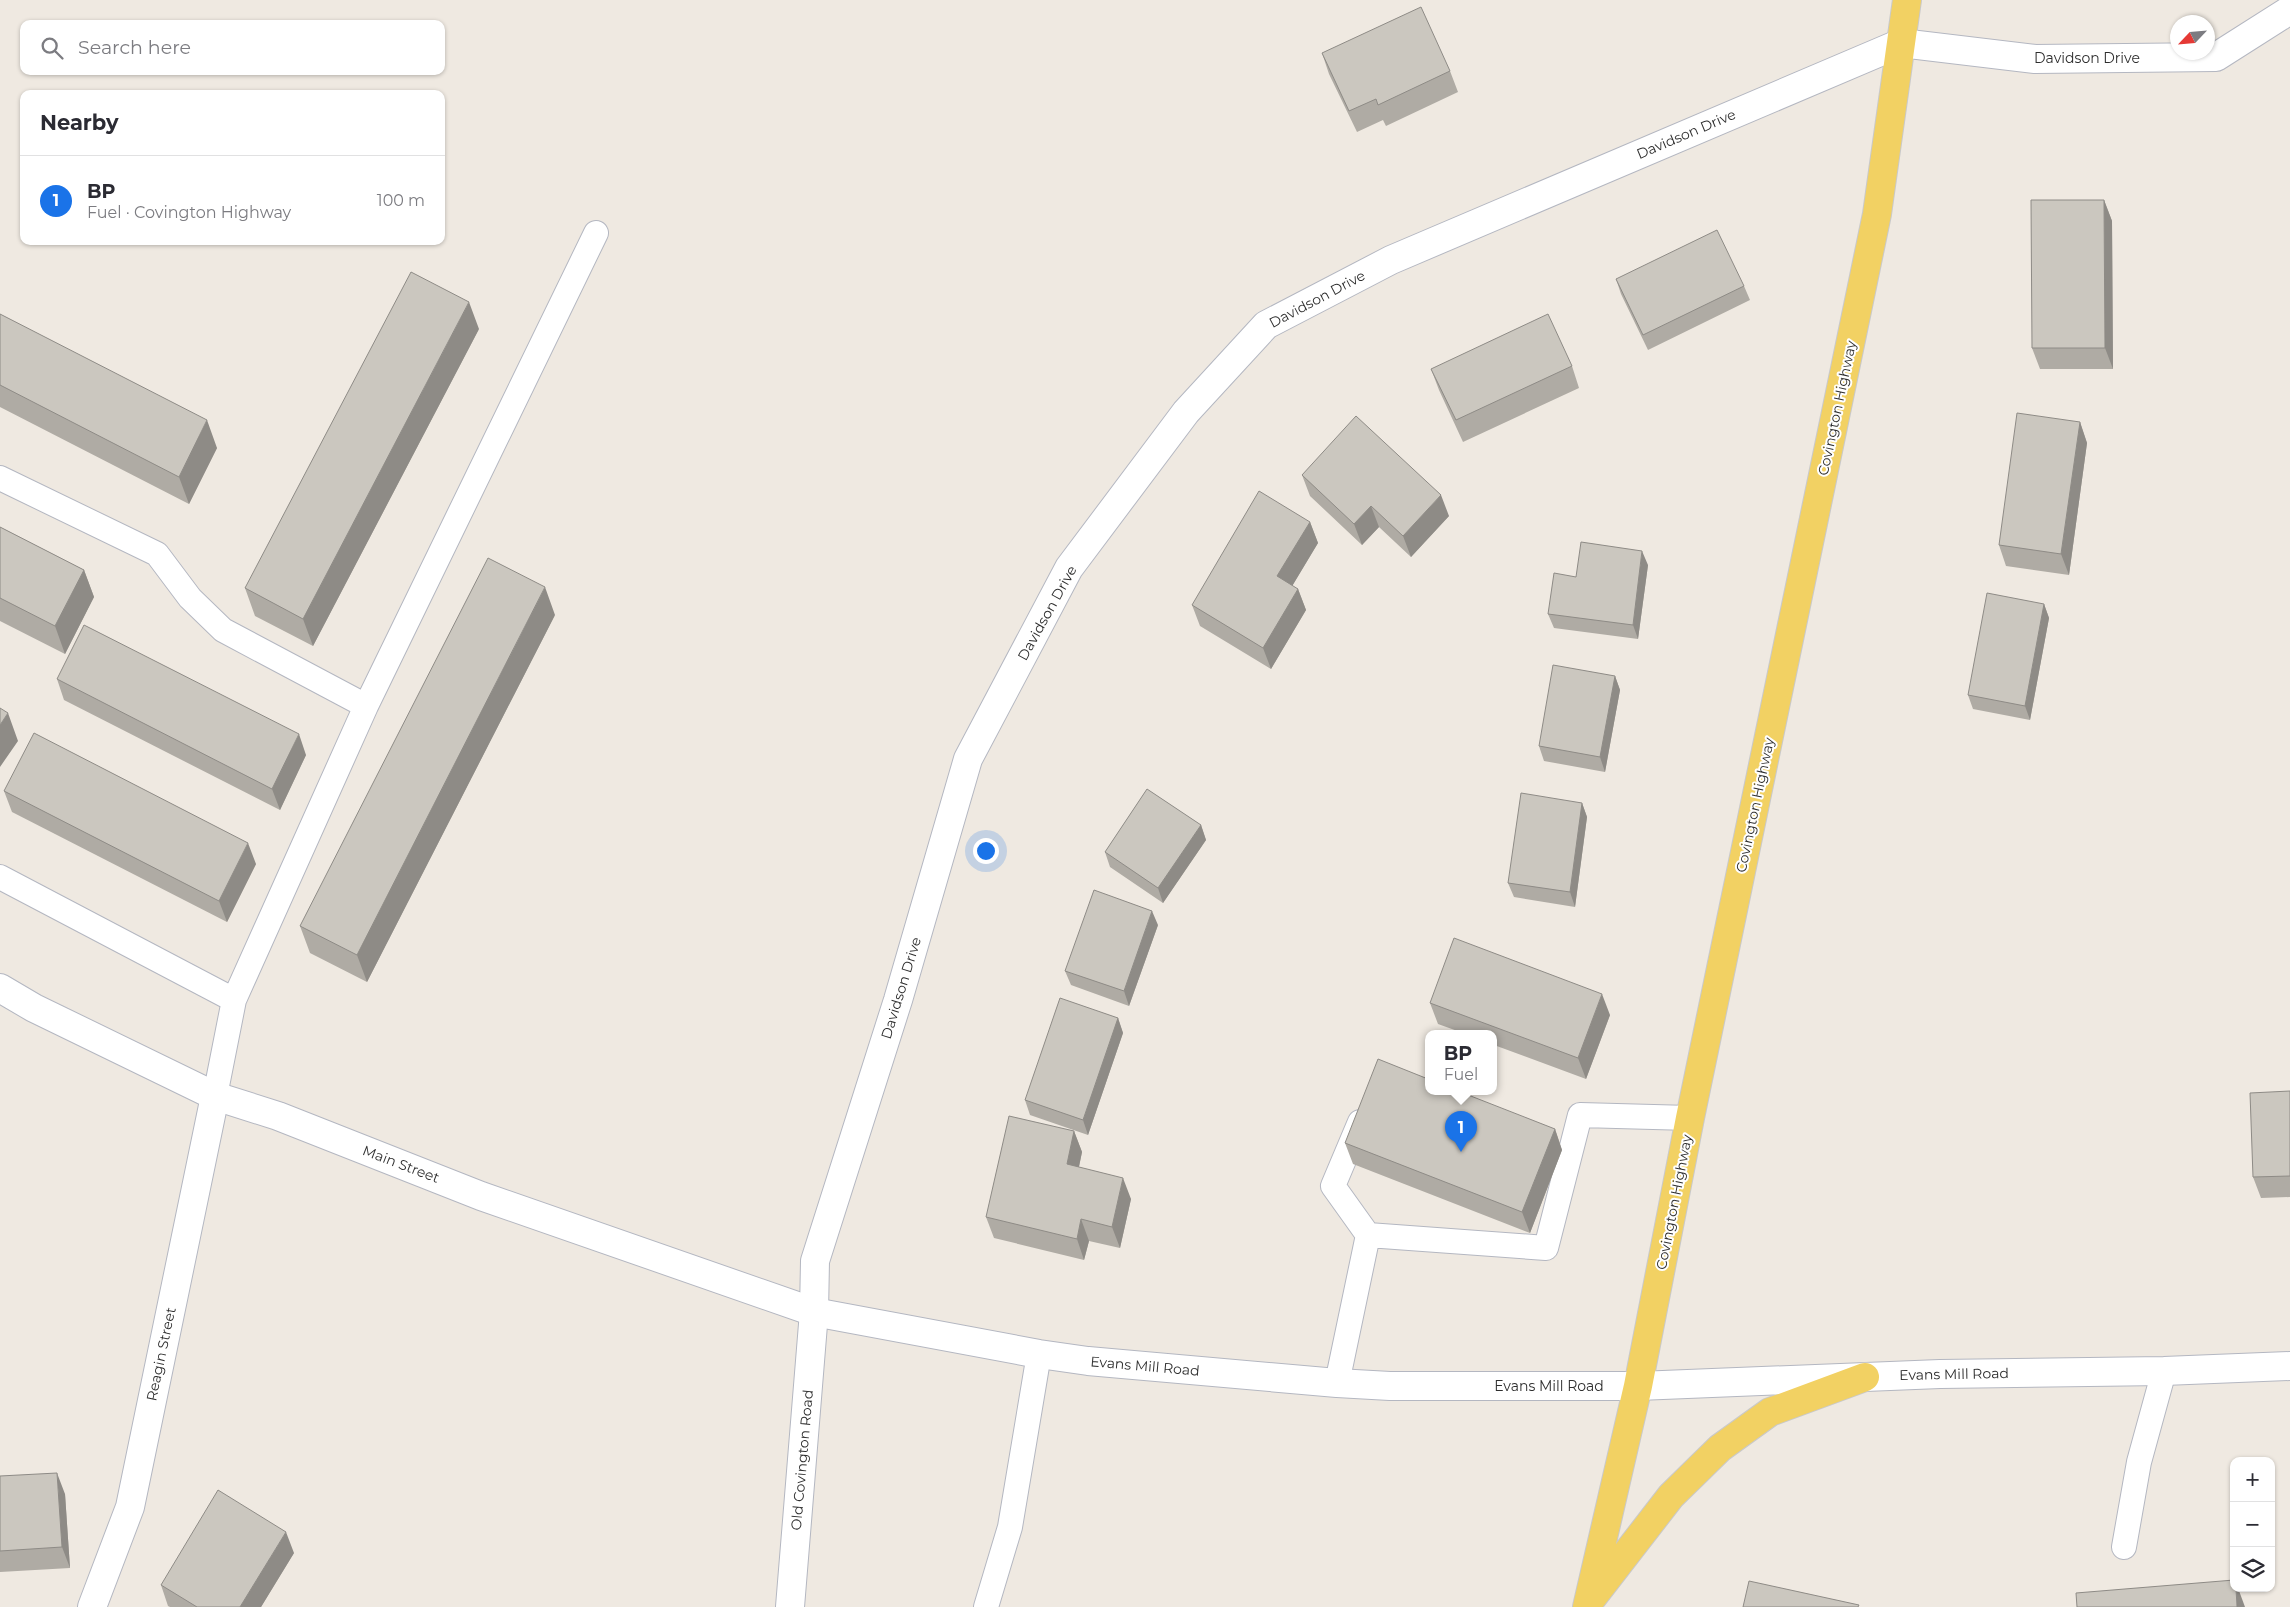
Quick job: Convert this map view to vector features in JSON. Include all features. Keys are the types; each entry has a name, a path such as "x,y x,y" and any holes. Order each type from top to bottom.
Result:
{"main road":[{"name":"Covington Highway","path":"1587,1606 1638,1386 1690,1118 1877,214 1907,0"},
{"path":"1587,1606 1671,1496 1720,1448 1770,1412 1865,1377"}],"street":[{"name":"Davidson Drive","path":"814,1312 815,1261 898,1000 968,759 1069,568 1186,412 1266,325 1391,260 1901,43 2035,59 2216,57 2290,10"},
{"name":"Main Street","path":"0,988 34,1008 215,1096 278,1116 481,1196 814,1312"},
{"name":"Reagin Street","path":"92,1607 130,1507 215,1096"},
{"name":"Evans Mill Road","path":"814,1312 1039,1354 1088,1361 1390,1386 1638,1386 1940,1374 2164,1371 2290,1366"},
{"name":"Old Covington Road","path":"790,1607 814,1312"}],"lane":[{"path":"215,1096 234,1000 366,706 596,233"},
{"path":"0,478 156,554 190,598 223,630 366,706"},
{"path":"0,877 234,1000"},
{"path":"1337,1383 1368,1235 1333,1186 1370,1098"},
{"path":"1368,1235 1546,1248 1580,1115 1690,1118"},
{"path":"986,1607 1010,1527 1039,1354"},
{"path":"2124,1547 2139,1462 2164,1371"}],"building":[{"path":"1421,7 1450,71 1378,105 1376,99 1349,111 1322,53"},
{"path":"2031,200 2104,200 2105,348 2032,348"},
{"path":"1717,230 1744,286 1643,335 1616,279"},
{"path":"411,272 469,302 303,619 245,588"},
{"path":"0,314 207,420 179,477 0,385"},
{"path":"1548,314 1572,366 1456,420 1431,369"},
{"path":"2017,413 2080,422 2061,554 1999,545"},
{"path":"1356,416 1441,495 1403,536 1371,506 1354,524 1302,475"},
{"path":"1259,491 1310,522 1277,576 1298,589 1263,648 1192,605"},
{"path":"0,527 84,570 55,626 0,598"},
{"path":"1581,542 1642,551 1633,625 1548,614 1554,573 1576,577"},
{"path":"488,558 545,587 357,955 300,926"},
{"path":"1987,593 2044,604 2025,706 1968,695"},
{"path":"84,625 299,734 272,789 57,679"},
{"path":"1553,665 1615,676 1600,757 1539,746"},
{"path":"0,708 8,713 0,725"},
{"path":"34,733 248,843 219,901 4,791"},
{"path":"1147,789 1201,825 1158,888 1105,852"},
{"path":"1521,793 1582,803 1570,892 1508,883"},
{"path":"1094,890 1152,911 1124,991 1065,971"},
{"path":"1454,938 1602,994 1578,1058 1430,1003"},
{"path":"1060,998 1118,1018 1083,1120 1025,1100"},
{"path":"1378,1059 1425,1078 1425,1095 1468,1095 1555,1129 1522,1212 1345,1143"},
{"path":"2290,1091 2290,1176 2253,1177 2250,1093"},
{"path":"1009,1116 1074,1131 1067,1164 1123,1178 1112,1227 1081,1219 1077,1239 986,1217"},
{"path":"57,1473 62,1547 0,1551 0,1476"},
{"path":"218,1490 286,1532 240,1607 197,1607 161,1585"},
{"path":"2230,1580 2230,1592 2236,1592 2237,1607 2077,1607 2076,1593"},
{"path":"1749,1581 1859,1605 1858,1607 1743,1607"}],"place":[{"name":"BP","path":"1461,1152"}]}
